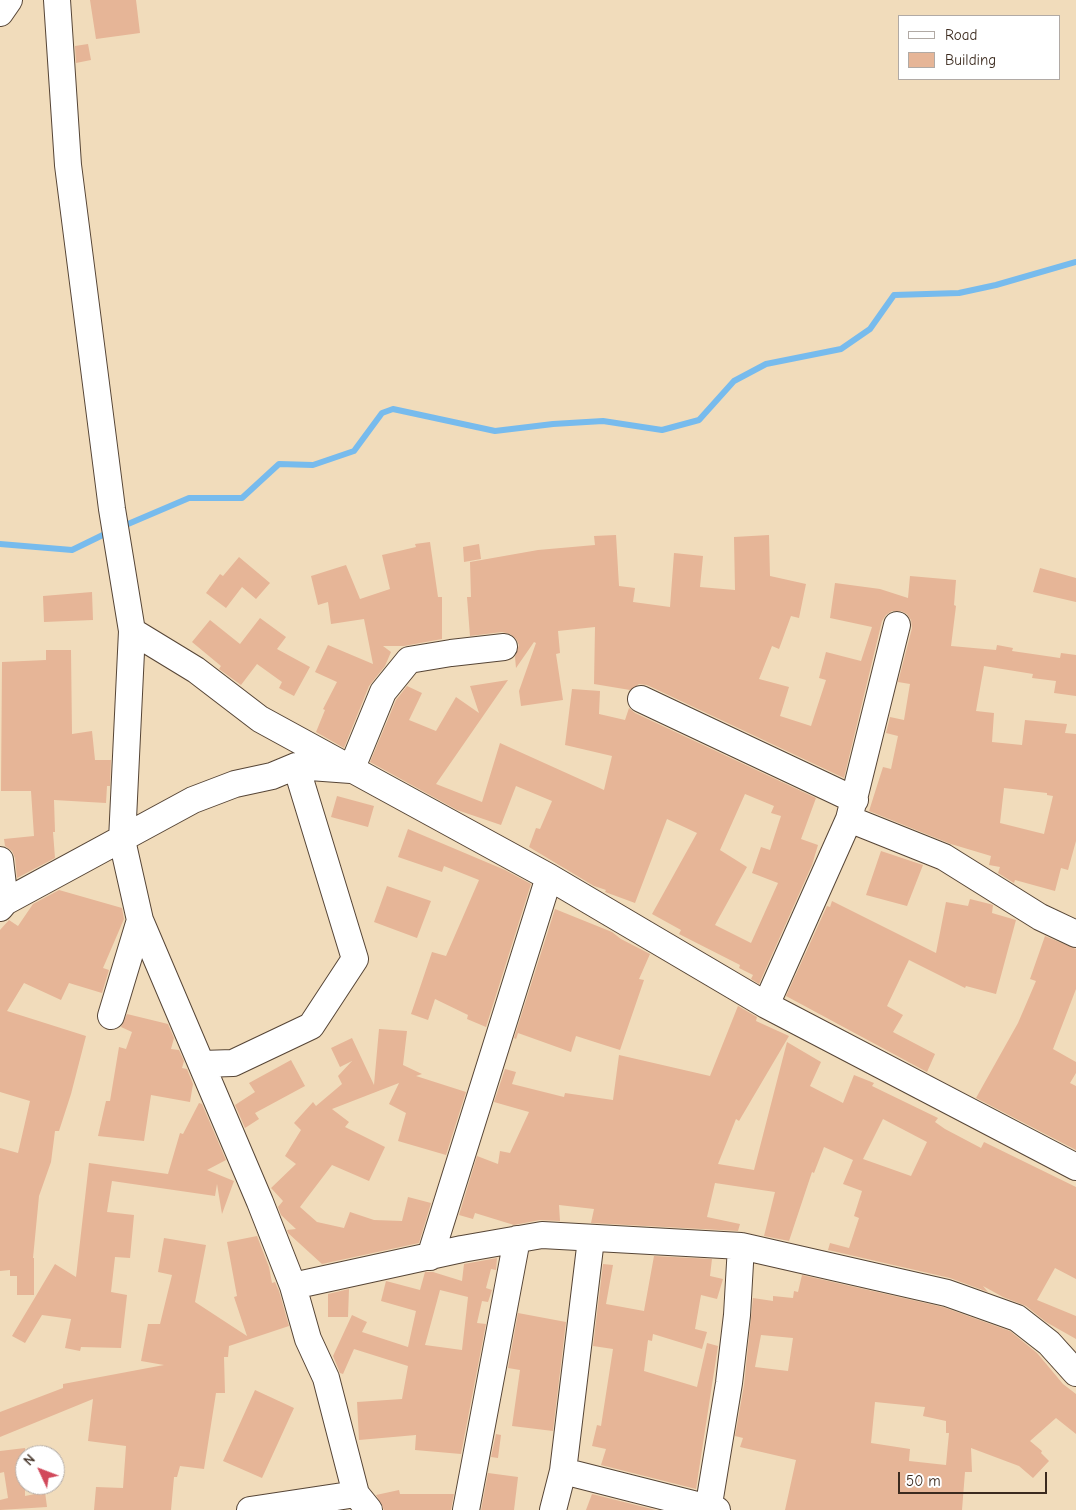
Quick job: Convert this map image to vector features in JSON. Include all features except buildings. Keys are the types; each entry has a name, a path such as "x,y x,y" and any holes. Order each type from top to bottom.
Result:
{"street":[{"path":"0,13 9,0"},
{"path":"57,0 68,165 112,509 132,630 122,840 140,920 202,1064 293,1286 308,1340 326,1378 362,1502 250,1510"},
{"path":"766,1005 852,809 897,625"},
{"path":"132,630 196,670 260,719 548,877 766,1005 1076,1166"},
{"path":"351,770 383,692 409,660 504,647"},
{"path":"641,699 944,857 1040,917 1076,934"},
{"path":"0,860 2,905 192,800 235,784 272,776 296,766 351,770"},
{"path":"202,1064 233,1064 311,1026 355,959 296,766"},
{"path":"430,1257 548,877"},
{"path":"111,1016 140,920"},
{"path":"293,1286 517,1239 542,1236 741,1246 947,1293 1017,1318 1049,1343 1076,1374"},
{"path":"466,1510 517,1239"},
{"path":"553,1510 563,1471 591,1239"},
{"path":"563,1471 712,1509 730,1383 737,1315 741,1246"},
{"path":"1049,1343 1076,1347"}],"waterway":[{"path":"121,527 189,498 242,498 279,464 313,465 354,451 382,413 393,409 495,431 553,424 603,421 662,430 699,420 734,381 766,364 841,349 870,329 894,295 959,293 996,285 1076,262"},
{"path":"0,544 72,550 109,532"}]}
